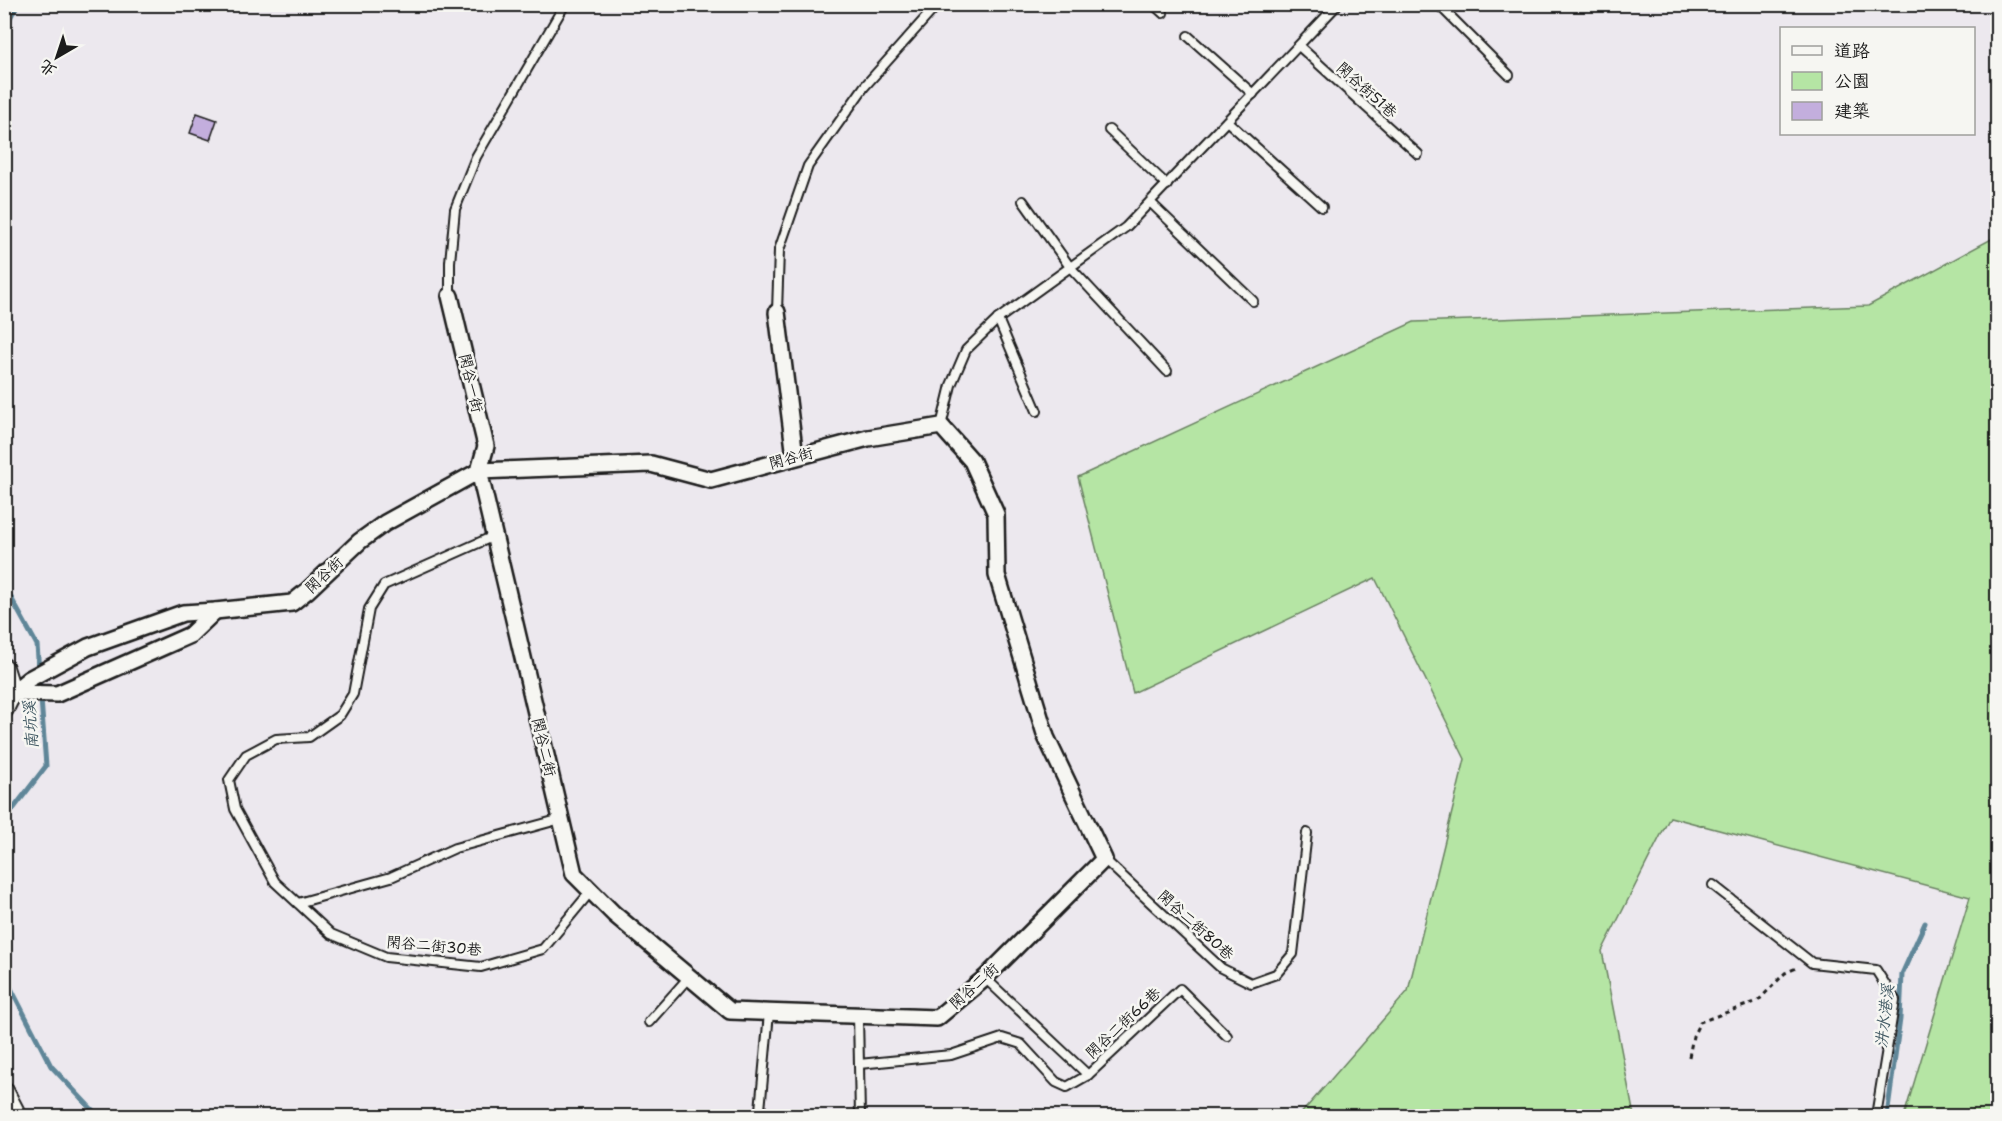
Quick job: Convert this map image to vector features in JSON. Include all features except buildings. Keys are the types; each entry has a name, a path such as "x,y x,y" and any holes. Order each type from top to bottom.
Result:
{"street":[{"name":"閑谷一街","path":"450,296 486,446 479,471"},
{"path":"777,312 795,457"},
{"path":"941,426 972,461 996,514 997,575 1043,726 1104,860"},
{"name":"閑谷街","path":"29,686 44,670 88,647 183,613 292,603 360,541 385,523 479,471 651,464 711,480 868,438 941,426"},
{"name":"閑谷二街","path":"479,471 574,874 614,914 730,1011 937,1018 985,978 1104,860"},
{"path":"4,668 8,701 29,686 57,694 190,635 215,611"},
{"path":"4,1091 17,1116"}],"lane":[{"path":"450,296 450,262 455,209 476,157 565,4"},
{"path":"777,312 779,250 808,166 864,87 938,4"},
{"path":"1154,4 1163,13"},
{"path":"1438,4 1509,75"},
{"path":"941,426 951,385 966,350 998,320 1126,227 1299,46 1333,6"},
{"path":"1188,36 1253,94"},
{"name":"閑谷街51巷","path":"1299,46 1418,154"},
{"path":"1227,121 1322,207"},
{"path":"1109,130 1167,185"},
{"path":"1023,201 1070,267 1167,371"},
{"path":"1150,202 1253,301"},
{"path":"998,320 1037,411"},
{"name":"閑谷二街30巷","path":"494,536 384,585 369,609 353,694 340,715 309,737 276,739 246,755 230,780 235,809 275,882 331,934 386,957 481,967 543,949 591,891"},
{"path":"298,903 391,877 455,849 561,819"},
{"name":"閑谷二街80巷","path":"1104,860 1221,968 1251,983 1276,974 1293,954 1307,833"},
{"path":"1713,885 1812,963 1876,969 1895,1000 1876,1116"},
{"path":"649,1022 689,977"},
{"name":"閑谷二街66巷","path":"985,978 1088,1075 1180,989 1227,1036"},
{"path":"756,1116 760,1110 770,1012"},
{"path":"858,1016 860,1116"},
{"path":"859,1064 951,1054 1002,1038 1021,1044 1056,1082 1067,1087 1088,1075"}],"path":[{"path":"1689,1057 1693,1036 1700,1022 1758,1001 1785,973 1812,963"}],"green space":[{"path":"1997,236 1997,1116 1904,1116 1970,897 1670,817 1602,951 1634,1116 1299,1116 1408,991 1465,759 1375,578 1133,693 1078,477 1414,322 1868,306"}],"waterway":[{"name":"南坑溪","path":"4,28 18,4"},
{"name":"南坑溪","path":"4,585 37,645 46,766 4,821"},
{"name":"汫水港溪","path":"1887,1116 1900,1019 1902,974 1925,923"},
{"name":"南坑溪","path":"4,975 51,1066 98,1116"}]}
